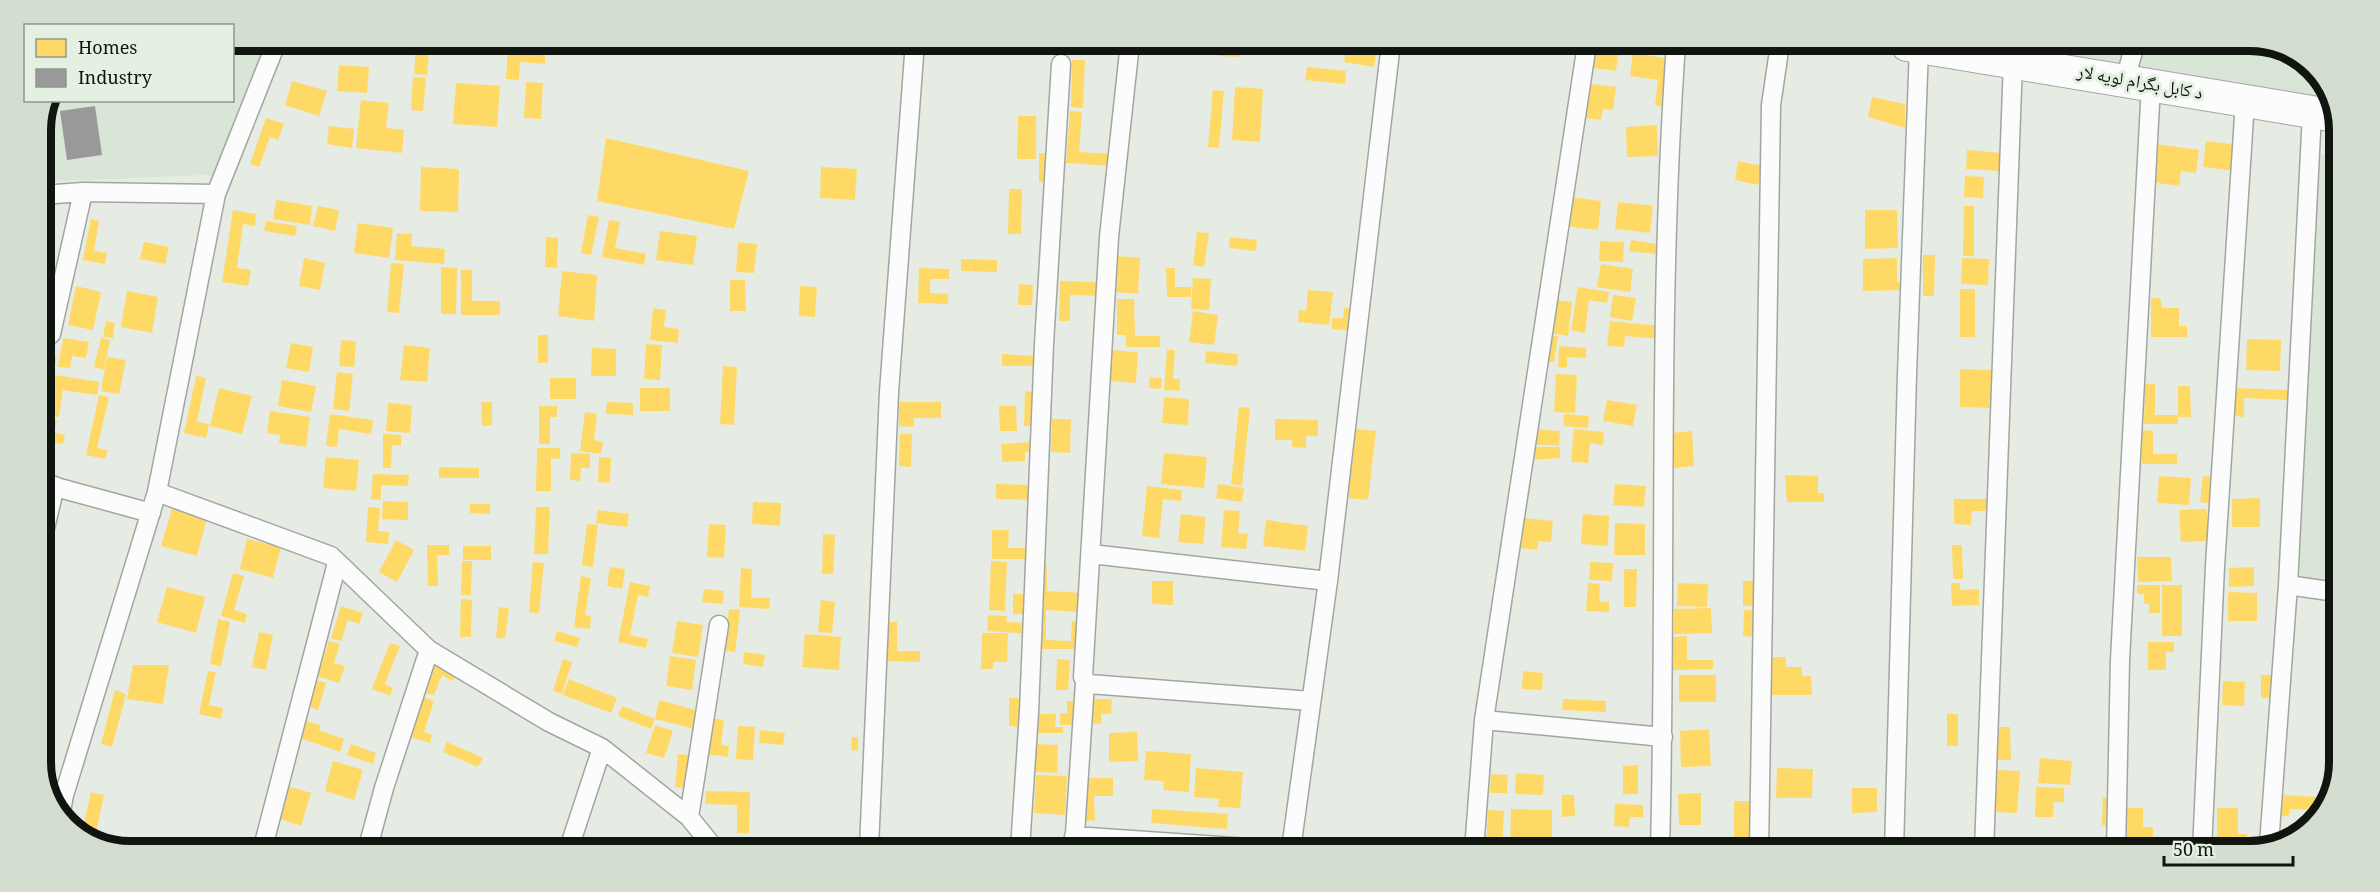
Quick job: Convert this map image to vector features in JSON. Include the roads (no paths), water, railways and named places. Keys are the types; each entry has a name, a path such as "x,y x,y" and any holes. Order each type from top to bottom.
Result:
{"highway":[{"name":"د کابل بگرام لویه لار","path":"1946,51 2324,115"}],"street":[{"path":"63,802 158,492 216,194 273,51"},
{"path":"869,841 890,392 914,51"},
{"path":"1074,841 1109,249 1129,51"},
{"path":"1292,841 1328,581 1390,51"},
{"path":"1475,841 1484,720 1586,51"},
{"path":"1660,841 1663,737 1662,414 1667,167 1675,51"},
{"path":"1759,841 1771,105 1779,51"},
{"path":"1894,841 1913,51"},
{"path":"2116,841 2138,82 2135,51"},
{"path":"1984,841 2013,61"},
{"path":"1021,841 1029,712 1044,344 1061,64"},
{"path":"2202,841 2215,566 2246,101"},
{"path":"2270,838 2324,115"},
{"path":"51,194 83,192 216,194"},
{"path":"51,334 83,192"},
{"path":"51,485 151,513"},
{"path":"158,492 331,556 429,650 549,722 602,748 688,817 708,841"},
{"path":"1091,554 1328,581"},
{"path":"264,841 337,563"},
{"path":"2288,585 2329,591"},
{"path":"688,817 719,626"},
{"path":"370,841 384,788 429,650"},
{"path":"1085,682 1099,685 1311,701"},
{"path":"1484,720 1663,737"},
{"path":"571,841 602,748"}]}
